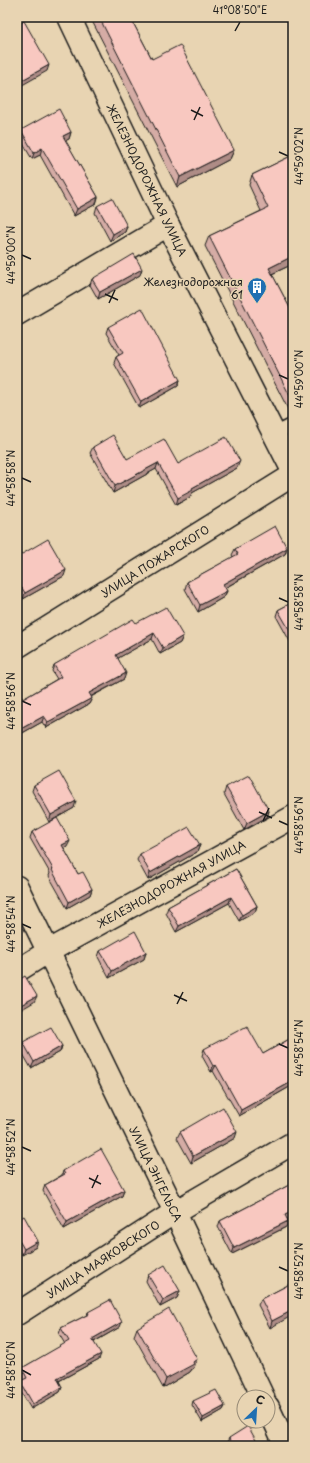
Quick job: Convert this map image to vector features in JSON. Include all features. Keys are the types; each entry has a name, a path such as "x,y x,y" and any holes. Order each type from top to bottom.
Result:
{"street":[{"name":"ЖЕЛЕЗНОДОРОЖНАЯ УЛИЦА","path":"69,17 168,225 284,430 291,464"},
{"path":"17,314 168,225"},
{"name":"УЛИЦА ПОЖАРСКОГО","path":"17,647 291,464"},
{"name":"ЖЕЛЕЗНОДОРОЖНАЯ УЛИЦА","path":"49,951 293,816"},
{"name":"УЛИЦА ЭНГЕЛЬСА","path":"17,887 259,1389"},
{"path":"17,971 49,951"},
{"name":"УЛИЦА МАЯКОВСКОГО","path":"17,1314 175,1212 293,1143"},
{"path":"276,1424 286,1446"}],"building":[{"path":"99,17 130,17 152,59 180,45 234,150 180,177"},
{"path":"24,21 49,65 17,83 17,25"},
{"path":"59,109 71,132 63,136 98,197 77,209 42,148 34,153 21,130"},
{"name":"Железнодорожная 61","path":"293,155 293,256 269,268 293,314 293,402 209,236 268,208 252,175"},
{"path":"112,198 127,226 113,234 97,206"},
{"path":"134,254 142,269 100,292 92,279"},
{"path":"142,308 180,380 141,402 116,357 123,353 108,327"},
{"path":"113,435 127,459 164,439 178,464 226,437 240,461 192,488 193,490 178,498 158,463 115,486 93,447"},
{"path":"275,526 287,548 223,584 227,591 200,605 187,582 238,554 235,549"},
{"path":"48,539 66,570 25,593 22,588 17,591 17,557"},
{"path":"293,602 293,636 278,610"},
{"path":"166,607 183,636 163,648 154,633 116,655 126,673 89,693 92,698 48,722 44,716 17,731 17,699 22,697 23,699 61,677 54,665 133,619 136,623"},
{"path":"59,771 76,801 51,815 34,785"},
{"path":"249,775 269,811 247,823 226,787"},
{"path":"57,818 70,841 62,845 78,874 83,872 92,889 69,902 52,870 53,869 32,832"},
{"path":"189,827 200,845 150,873 140,854"},
{"path":"236,869 257,906 242,915 231,897 179,926 168,907"},
{"path":"135,931 146,952 112,971 100,951"},
{"path":"25,976 37,996 17,1007 17,981"},
{"path":"247,1026 263,1054 293,1037 293,1081 241,1110 216,1065 213,1066 204,1049"},
{"path":"51,1027 62,1046 34,1062 23,1042"},
{"path":"223,1107 237,1132 193,1156 180,1132"},
{"path":"101,1149 124,1190 67,1222 45,1185 65,1174 63,1171"},
{"path":"293,1183 293,1211 285,1215 288,1221 234,1248 220,1221"},
{"path":"24,1216 38,1241 24,1249 17,1237 17,1220"},
{"path":"165,1265 180,1291 163,1300 148,1275"},
{"path":"290,1284 293,1289 293,1310 272,1321 261,1299"},
{"path":"110,1300 122,1322 92,1339 101,1354 57,1378 62,1387 33,1404 20,1381 27,1378 22,1368 69,1341 61,1328 89,1314 88,1312"},
{"path":"169,1309 197,1359 193,1362 194,1364 166,1379 137,1328"},
{"path":"216,1390 225,1406 203,1418 193,1401"},
{"path":"243,1429 250,1429 258,1444 254,1446 233,1446 229,1438"}],"place":[{"name":"Железнодорожная 61","path":"257,304"}]}
